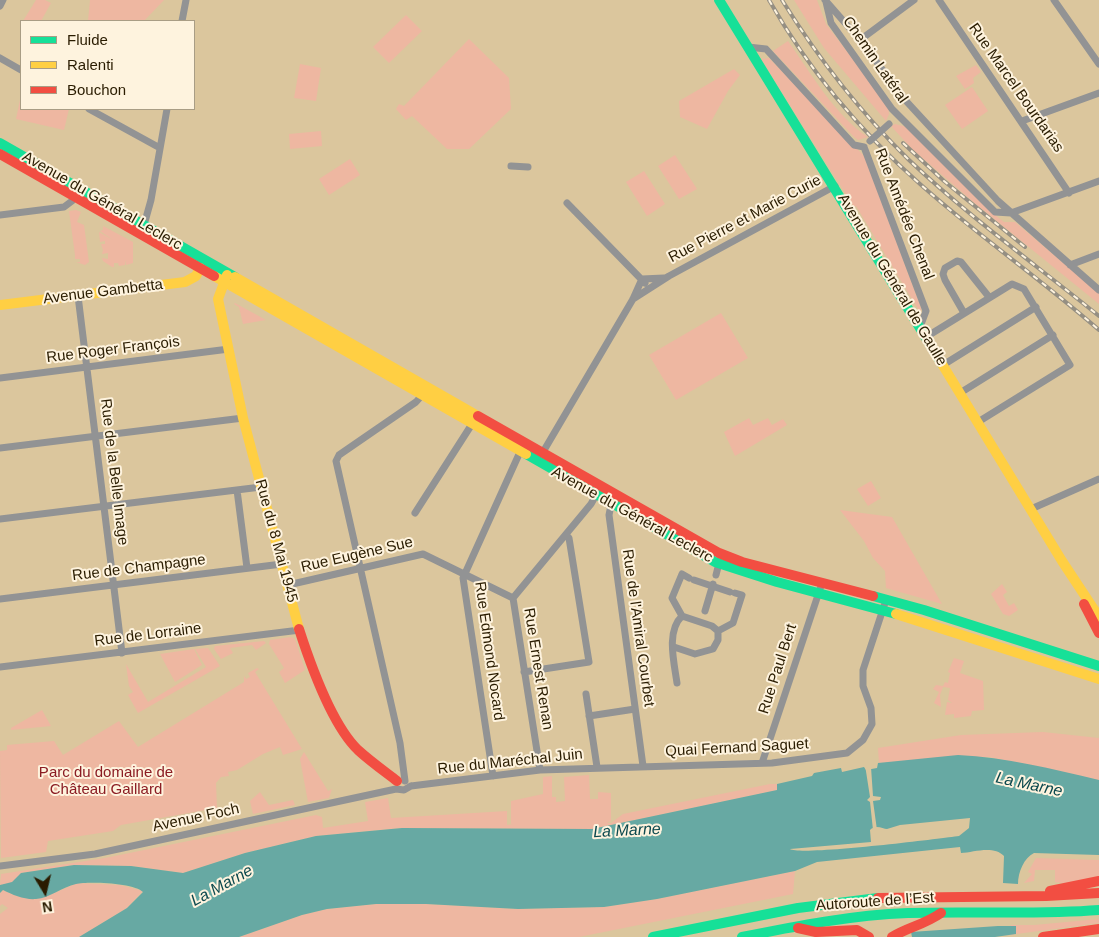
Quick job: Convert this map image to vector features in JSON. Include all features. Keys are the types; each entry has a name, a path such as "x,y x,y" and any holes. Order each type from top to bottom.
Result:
{"main road":[{"name":"Avenue du Général de Gaulle","path":"720,0 1062,561 1099,617"},
{"name":"Avenue du Général Leclerc","path":"0,143 76,192"},
{"name":"Avenue du Général Leclerc","path":"0,154 76,192 425,392 543,452 594,482 612,499 719,564 973,625 1099,666"},
{"name":"Avenue Gambetta","path":"0,305 185,282 196,276 203,264"},
{"name":"Rue du 8 Mai 1945","path":"226,277 218,299 244,418 261,487 313,672 345,734 357,749 402,784"},
{"name":"Avenue du Général Leclerc","path":"425,392 472,424 596,495 612,499 719,553 820,588"},
{"path":"520,452 543,452"},
{"name":"Avenue du Général de Gaulle","path":"1062,561 1099,633"},
{"name":"Avenue du Général Leclerc","path":"884,605 1032,654 1099,679"},
{"path":"1021,898 1099,881"},
{"name":"Autoroute de l’Est","path":"653,937 805,907 853,900 918,896 1021,898 1099,893"},
{"name":"Autoroute de l’Est","path":"742,937 793,927 870,916 941,913 1017,915 1099,910"},
{"path":"892,937 903,930 925,924 941,913"},
{"path":"793,927 816,932 857,930 869,937"},
{"path":"1043,937 1099,929"}],"street":[{"path":"0,6 3,0"},
{"path":"182,20 186,0"},
{"name":"Chemin Latéral","path":"826,0 860,40 907,102 1011,214 1062,256 1099,290"},
{"name":"Chemin Latéral","path":"826,0 831,23 898,115 995,212 1011,214"},
{"path":"860,40 914,0"},
{"name":"Rue Marcel Bourdarias","path":"939,0 1069,193"},
{"path":"1054,0 1099,64"},
{"name":"Rue Amédée Chenal","path":"748,47 766,49 854,145 864,147 926,311 920,327"},
{"path":"0,58 20,69"},
{"path":"1022,121 1099,93"},
{"path":"91,110 160,148"},
{"path":"140,228 151,200 167,110"},
{"path":"864,147 898,115"},
{"path":"511,166 528,167"},
{"path":"1011,214 1099,181"},
{"name":"Rue Pierre et Marie Curie","path":"633,299 669,276 835,186"},
{"path":"0,215 64,208 76,192"},
{"path":"567,203 642,279 646,284 646,290"},
{"path":"1070,265 1099,254"},
{"path":"964,313 943,274 945,268 957,261 965,265 989,297"},
{"name":"Rue Pierre et Marie Curie","path":"543,452 633,299 642,279 658,280 669,276"},
{"path":"926,337 1007,286 1019,285 1024,289 1036,307 1070,365 978,422"},
{"name":"Rue de la Belle Image","path":"78,296 122,653"},
{"path":"943,365 1036,307"},
{"path":"960,393 1053,335"},
{"name":"Rue Roger François","path":"0,378 229,349"},
{"path":"402,784 404,761 336,461 339,455 425,392"},
{"path":"0,448 244,418"},
{"path":"415,513 472,424"},
{"name":"Rue Edmond Nocard","path":"494,776 463,578 520,452"},
{"path":"1031,509 1099,479"},
{"path":"594,482 596,495"},
{"path":"0,519 261,487"},
{"path":"237,490 247,568"},
{"name":"Rue Ernest Renan","path":"540,770 513,598 566,535 596,495"},
{"name":"Rue de l'Amiral Courbet","path":"612,499 609,515 643,766"},
{"path":"524,672 589,662 569,538 566,535"},
{"name":"Rue Eugène Sue","path":"288,585 424,554 513,598"},
{"name":"Rue de Champagne","path":"0,599 282,564"},
{"path":"716,575 719,564"},
{"path":"688,577 735,594 733,623 718,631 702,621 682,616 672,598 688,577"},
{"path":"705,611 712,585"},
{"name":"Rue Paul Bert","path":"762,763 820,588"},
{"name":"Quai Fernand Saguet","path":"643,766 762,763 815,759 847,753 860,744 872,724 871,708 863,686 863,670 884,605"},
{"path":"676,682 674,647 671,636 675,623 682,616"},
{"name":"Rue de Lorraine","path":"0,667 300,630"},
{"path":"674,647 695,654 703,653 713,648 718,640 718,631"},
{"path":"586,694 597,767"},
{"path":"589,716 635,709"},
{"name":"Rue du Maréchal Juin","path":"402,784 540,770 643,766"},
{"name":"Avenue Foch","path":"0,866 95,854 402,784"}],"green space":[{"path":"36,0 45,0 51,3 42,20 24,20"},
{"path":"90,0 164,0 145,20 88,20"},
{"path":"794,0 817,0 826,24 888,105 889,114 886,121 824,48"},
{"path":"406,15 422,31 389,63 373,47"},
{"path":"469,39 509,78 511,109 469,149 447,149 412,116 406,120 396,109 399,104 404,106"},
{"path":"788,41 834,106 868,137 858,140 854,137 773,51"},
{"path":"769,58 865,157 921,308 921,314 856,206 854,207 761,59"},
{"path":"300,64 321,68 316,101 294,98"},
{"path":"976,65 981,72 973,78 974,83 965,89 956,76"},
{"path":"734,69 740,75 728,91 707,129 680,117 679,101"},
{"path":"972,87 988,111 962,129 945,105"},
{"path":"20,100 20,110 69,110 64,130 16,119"},
{"path":"895,124 907,127 990,211 1004,222 1015,222 1099,293 1099,304 972,201 912,149 891,126"},
{"path":"321,131 322,146 290,149 289,134"},
{"path":"675,155 697,189 679,199 658,166"},
{"path":"350,159 360,175 329,195 319,179"},
{"path":"644,171 665,204 647,216 626,182"},
{"path":"76,210 81,212 77,222 84,225 89,262 85,265 76,262 80,262 80,259 75,259 69,211"},
{"path":"103,226 133,242 133,263 126,265 125,260 125,265 119,266 118,263 114,263 114,267 112,267 103,261 102,258 108,259 108,253 102,254 101,244 105,244 105,241 100,242 99,232 113,240 100,231 103,230"},
{"path":"235,303 266,320 243,324 239,307"},
{"path":"721,313 748,358 676,400 649,355"},
{"path":"749,418 753,425 768,418 772,425 783,419 787,425 735,456 724,432"},
{"path":"871,481 881,498 868,506 857,489"},
{"path":"840,510 892,517 942,604 886,588 885,571 873,558 864,541"},
{"path":"1002,584 1007,592 1003,595 1009,606 1014,603 1018,610 1009,616 1003,614 991,594"},
{"path":"291,637 295,639 305,670 285,683 279,672 284,668 269,644 270,640"},
{"path":"264,641 266,643 256,650 252,645 230,648 233,653 221,659 214,649 215,646"},
{"path":"208,648 220,666 138,713 128,695 133,692 129,686 126,664 148,702 206,667 195,649"},
{"path":"194,649 202,665 175,682 160,654"},
{"path":"954,658 964,661 960,673 983,681 984,710 972,711 971,716 954,718 954,714 945,715 947,702 952,703 948,700 950,688 943,687 940,695 941,707 934,703 939,692 933,689 936,685 943,686 945,682 948,683 950,673 948,672"},
{"name":"Parc du domaine de Château Gaillard","path":"257,668 259,669 255,672 302,749 283,755 280,747 263,754 237,770 228,772 229,776 221,777 216,783 217,808 121,825 113,831 48,841 46,852 1,858 0,751 7,750 7,745 54,741 63,755 119,721 138,747 244,682 244,676 246,679 250,677 248,673"},
{"path":"42,710 51,726 11,730 11,728"},
{"path":"1043,732 1099,738 1099,780 989,757 879,763 878,748 961,735"},
{"path":"304,752 328,791 332,789 329,798 308,802 300,759"},
{"path":"589,775 590,799 598,799 598,792 611,793 611,821 607,823 611,823 623,814 770,784 777,784 778,790 592,829 401,828 316,836 245,853 183,873 131,866 74,865 21,873 12,883 0,885 1,874 105,858 316,815 322,817 323,828 368,821 365,802 388,798 391,818 507,811 507,825 513,824 511,824 511,801 543,794 543,777 552,776 552,797 556,797 556,802 565,801 564,777"},
{"path":"260,792 269,805 293,800 295,805 253,814 250,801"},
{"path":"1036,858 1099,860 1099,877 1070,884 1055,882 1055,870 1035,870 1034,881 1024,883 1032,874 1028,872"},
{"path":"795,871 793,894 579,937 239,937 302,915 327,909 376,904 426,904 518,909 604,907 657,899"},
{"path":"77,883 120,885 143,891 127,908 79,937 0,937 0,914 8,908 2,904 0,906 0,893 3,890 14,895 33,898 49,895"},
{"path":"1099,919 1099,923 1009,935 1011,925 1034,925"}],"water":[{"name":"La Marne","path":"958,755 976,756 1029,764 1099,780 1099,855 1034,853 1027,858 1022,866 1018,884 1003,883 1004,856 1000,853 984,850 961,853 960,847 817,862 795,871 657,899 604,907 518,909 426,904 376,904 327,909 302,915 239,937 79,937 127,908 143,892 121,885 82,883 36,899 23,898 3,890 0,893 0,885 12,882 21,873 74,865 131,866 183,873 245,853 316,836 402,828 592,829 777,790 777,784 812,776 814,773 841,768 842,772 864,767 866,770 877,768 878,763","holes":["970,818 969,828 959,836 925,840 818,850 800,851 790,849 871,842 870,830 875,827 887,829 900,825"]},
{"path":"1016,926 1016,934 995,937 912,937 911,932"}],"pier":[{"path":"865,765 866,768 871,767 873,796 881,797 880,800 873,801 877,830 873,830 870,802 867,800 870,797"}],"railway":[{"path":"769,0 784,26 818,75 877,143 942,203 1099,330"},
{"path":"782,0 810,43 841,84 909,160 978,221 1099,316"},
{"path":"903,143 944,181 1025,247"}],"traffic: fast":[{"path":"719,0 942,364"},
{"path":"0,143 235,277"},
{"path":"526,454 715,562 777,582 896,614"},
{"path":"873,596 924,610 1099,666"},
{"path":"653,937 798,908 878,898"},
{"path":"742,937 825,922 887,914 1099,910"}],"traffic: slow":[{"path":"0,305 185,282 196,276 200,268"},
{"path":"227,275 218,299 243,418 299,629"},
{"path":"214,276 526,454"},
{"path":"235,277 478,416"},
{"path":"942,364 1062,561 1099,617"},
{"path":"896,614 1099,679"}],"traffic: jam":[{"path":"0,154 214,276"},
{"path":"478,416 719,553 742,562 873,596"},
{"path":"1084,604 1099,633"},
{"path":"299,629 323,693 348,739 358,750 397,781"},
{"path":"1050,891 1099,881"},
{"path":"878,898 1046,896 1099,893"},
{"path":"892,937 941,913"},
{"path":"798,928 816,932 857,930 869,937"},
{"path":"1043,937 1099,929"}]}
